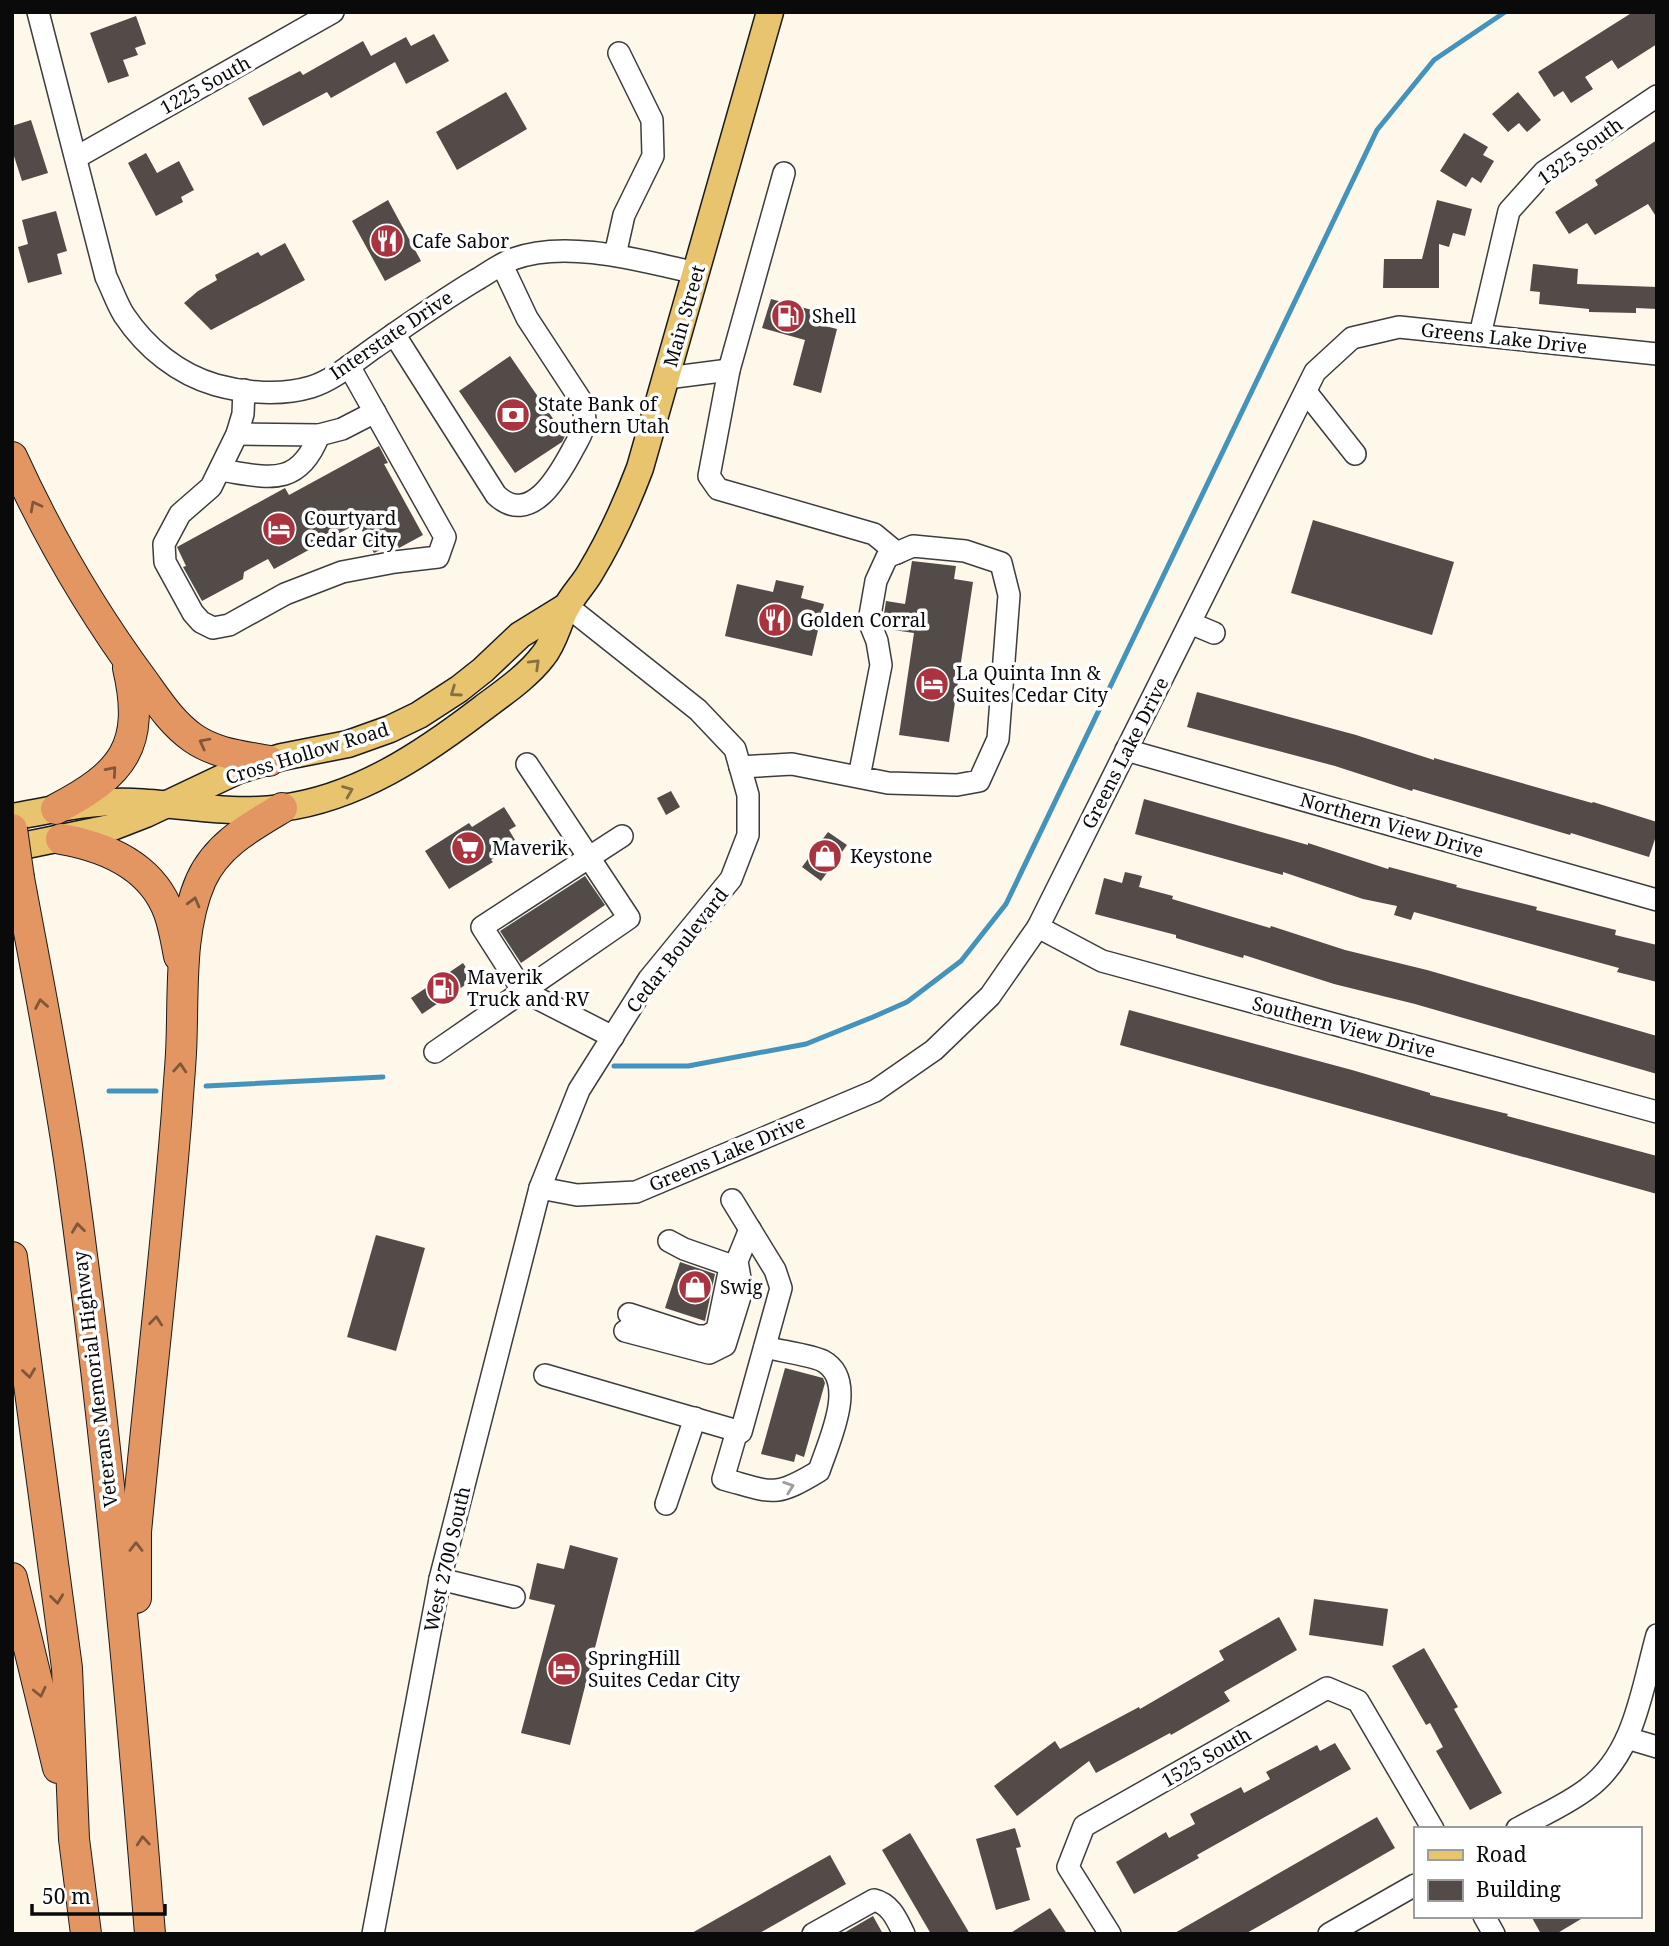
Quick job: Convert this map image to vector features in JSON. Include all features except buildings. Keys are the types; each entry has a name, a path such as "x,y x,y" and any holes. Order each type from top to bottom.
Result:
{"highway":[{"path":"12,457 61,553 126,659 170,718 193,738 227,754 269,761"},
{"path":"56,809 90,791 105,779 125,752 132,736 136,707 126,659"},
{"path":"137,1763 136,1532 175,1136 183,970 194,902 206,870 218,853 234,838 282,808"},
{"name":"Veterans Memorial Highway","path":"12,829 71,1171 101,1418 137,1763 150,1934"},
{"path":"61,839 97,848 122,858 142,873 165,905 183,970"},
{"path":"12,1257 67,1668 74,1839 86,1934"},
{"path":"12,1578 74,1839"}],"main road":[{"name":"Main Street","path":"567,606 589,576 622,514 640,468 770,12"},
{"name":"Cross Hollow Road","path":"12,848 110,828 166,805 225,776 269,761 348,744 403,723 459,689 520,635 567,606"},
{"name":"Cross Hollow Road","path":"12,817 114,802 225,811 282,808 324,799 368,783 408,761 468,720 517,681 544,655 567,606"}],"street":[{"name":"Interstate Drive","path":"38,12 106,277 124,314 149,345 172,364 201,380 230,389 244,390 284,392 312,386 335,376 455,292 512,259 541,251 615,255 696,273"},
{"name":"1225 South","path":"77,157 333,12"},
{"path":"615,255 624,215 653,156 652,120 619,53"},
{"name":"1325 South","path":"1480,335 1509,211 1544,172 1657,96"},
{"path":"784,173 729,370 709,477 718,489 874,534 897,553"},
{"path":"394,334 496,495 505,504 514,505 523,504 544,493 555,483 582,431 584,412 580,399 527,318 502,265"},
{"name":"Greens Lake Drive","path":"540,1188 577,1195 636,1192 875,1091 934,1050 990,996 1038,927 1315,372 1352,338 1399,327 1657,354"},
{"path":"244,390 243,414 220,470 206,493 180,514 164,544 165,562 193,613 201,622 213,628 229,625 285,594 342,572 376,564 438,557 445,537 349,366"},
{"path":"667,378 729,370"},
{"path":"1306,392 1355,454"},
{"path":"237,434 319,435 342,429 375,412"},
{"path":"220,470 269,477 283,474 309,458 319,435"},
{"path":"740,767 792,764 888,783 957,785 979,781 998,739 1009,595 1001,563 965,551 913,546 887,557 876,581 869,621 877,641 881,665 859,777"},
{"name":"Cedar Boulevard","path":"540,1188 579,1090 649,979 732,879 748,835 748,795 735,749 698,710 567,606"},
{"path":"1190,623 1214,633"},
{"name":"Northern View Drive","path":"1126,750 1657,900"},
{"path":"435,1052 629,918 527,764"},
{"path":"613,1037 523,991 482,927 622,836"},
{"name":"Southern View Drive","path":"1038,927 1102,961 1657,1112"},
{"name":"West 2700 South","path":"373,1934 440,1579 540,1188"},
{"path":"545,1375 741,1432 782,1288 775,1270 732,1200"},
{"path":"627,1323 696,1336 707,1336 717,1330 729,1272 750,1229"},
{"path":"669,1241 684,1250 732,1263"},
{"path":"737,1431 723,1479 770,1493 794,1486 819,1471 842,1400 836,1374 823,1361 765,1347"},
{"path":"666,1504 695,1418"},
{"path":"440,1579 514,1597"},
{"path":"1521,1827 1586,1790 1610,1768 1628,1738 1657,1635"},
{"name":"1525 South","path":"1110,1934 1068,1867 1084,1826 1327,1688 1358,1701 1432,1827"},
{"path":"1628,1738 1657,1747"},
{"path":"1329,1934 1414,1886"},
{"path":"813,1934 874,1900 883,1902 892,1912 904,1934"},
{"path":"1485,1918 1494,1934"}],"waterway":[{"path":"614,1066 688,1066 806,1044 907,1002 961,961 1006,904 1377,130 1434,60 1505,12"},
{"path":"206,1086 383,1077"},
{"path":"109,1091 156,1091"}],"place":[{"name":"Cafe Sabor","path":"387,241"},
{"name":"Shell","path":"788,316"},
{"name":"State Bank of Southern Utah","path":"513,415"},
{"name":"Courtyard Cedar City","path":"279,529"},
{"name":"Golden Corral","path":"775,620"},
{"name":"La Quinta Inn & Suites Cedar City","path":"932,684"},
{"name":"Maverik","path":"468,848"},
{"name":"Keystone","path":"825,856"},
{"name":"Maverik Truck and RV","path":"443,988"},
{"name":"Swig","path":"695,1287"},
{"name":"SpringHill Suites Cedar City","path":"564,1669"}]}
